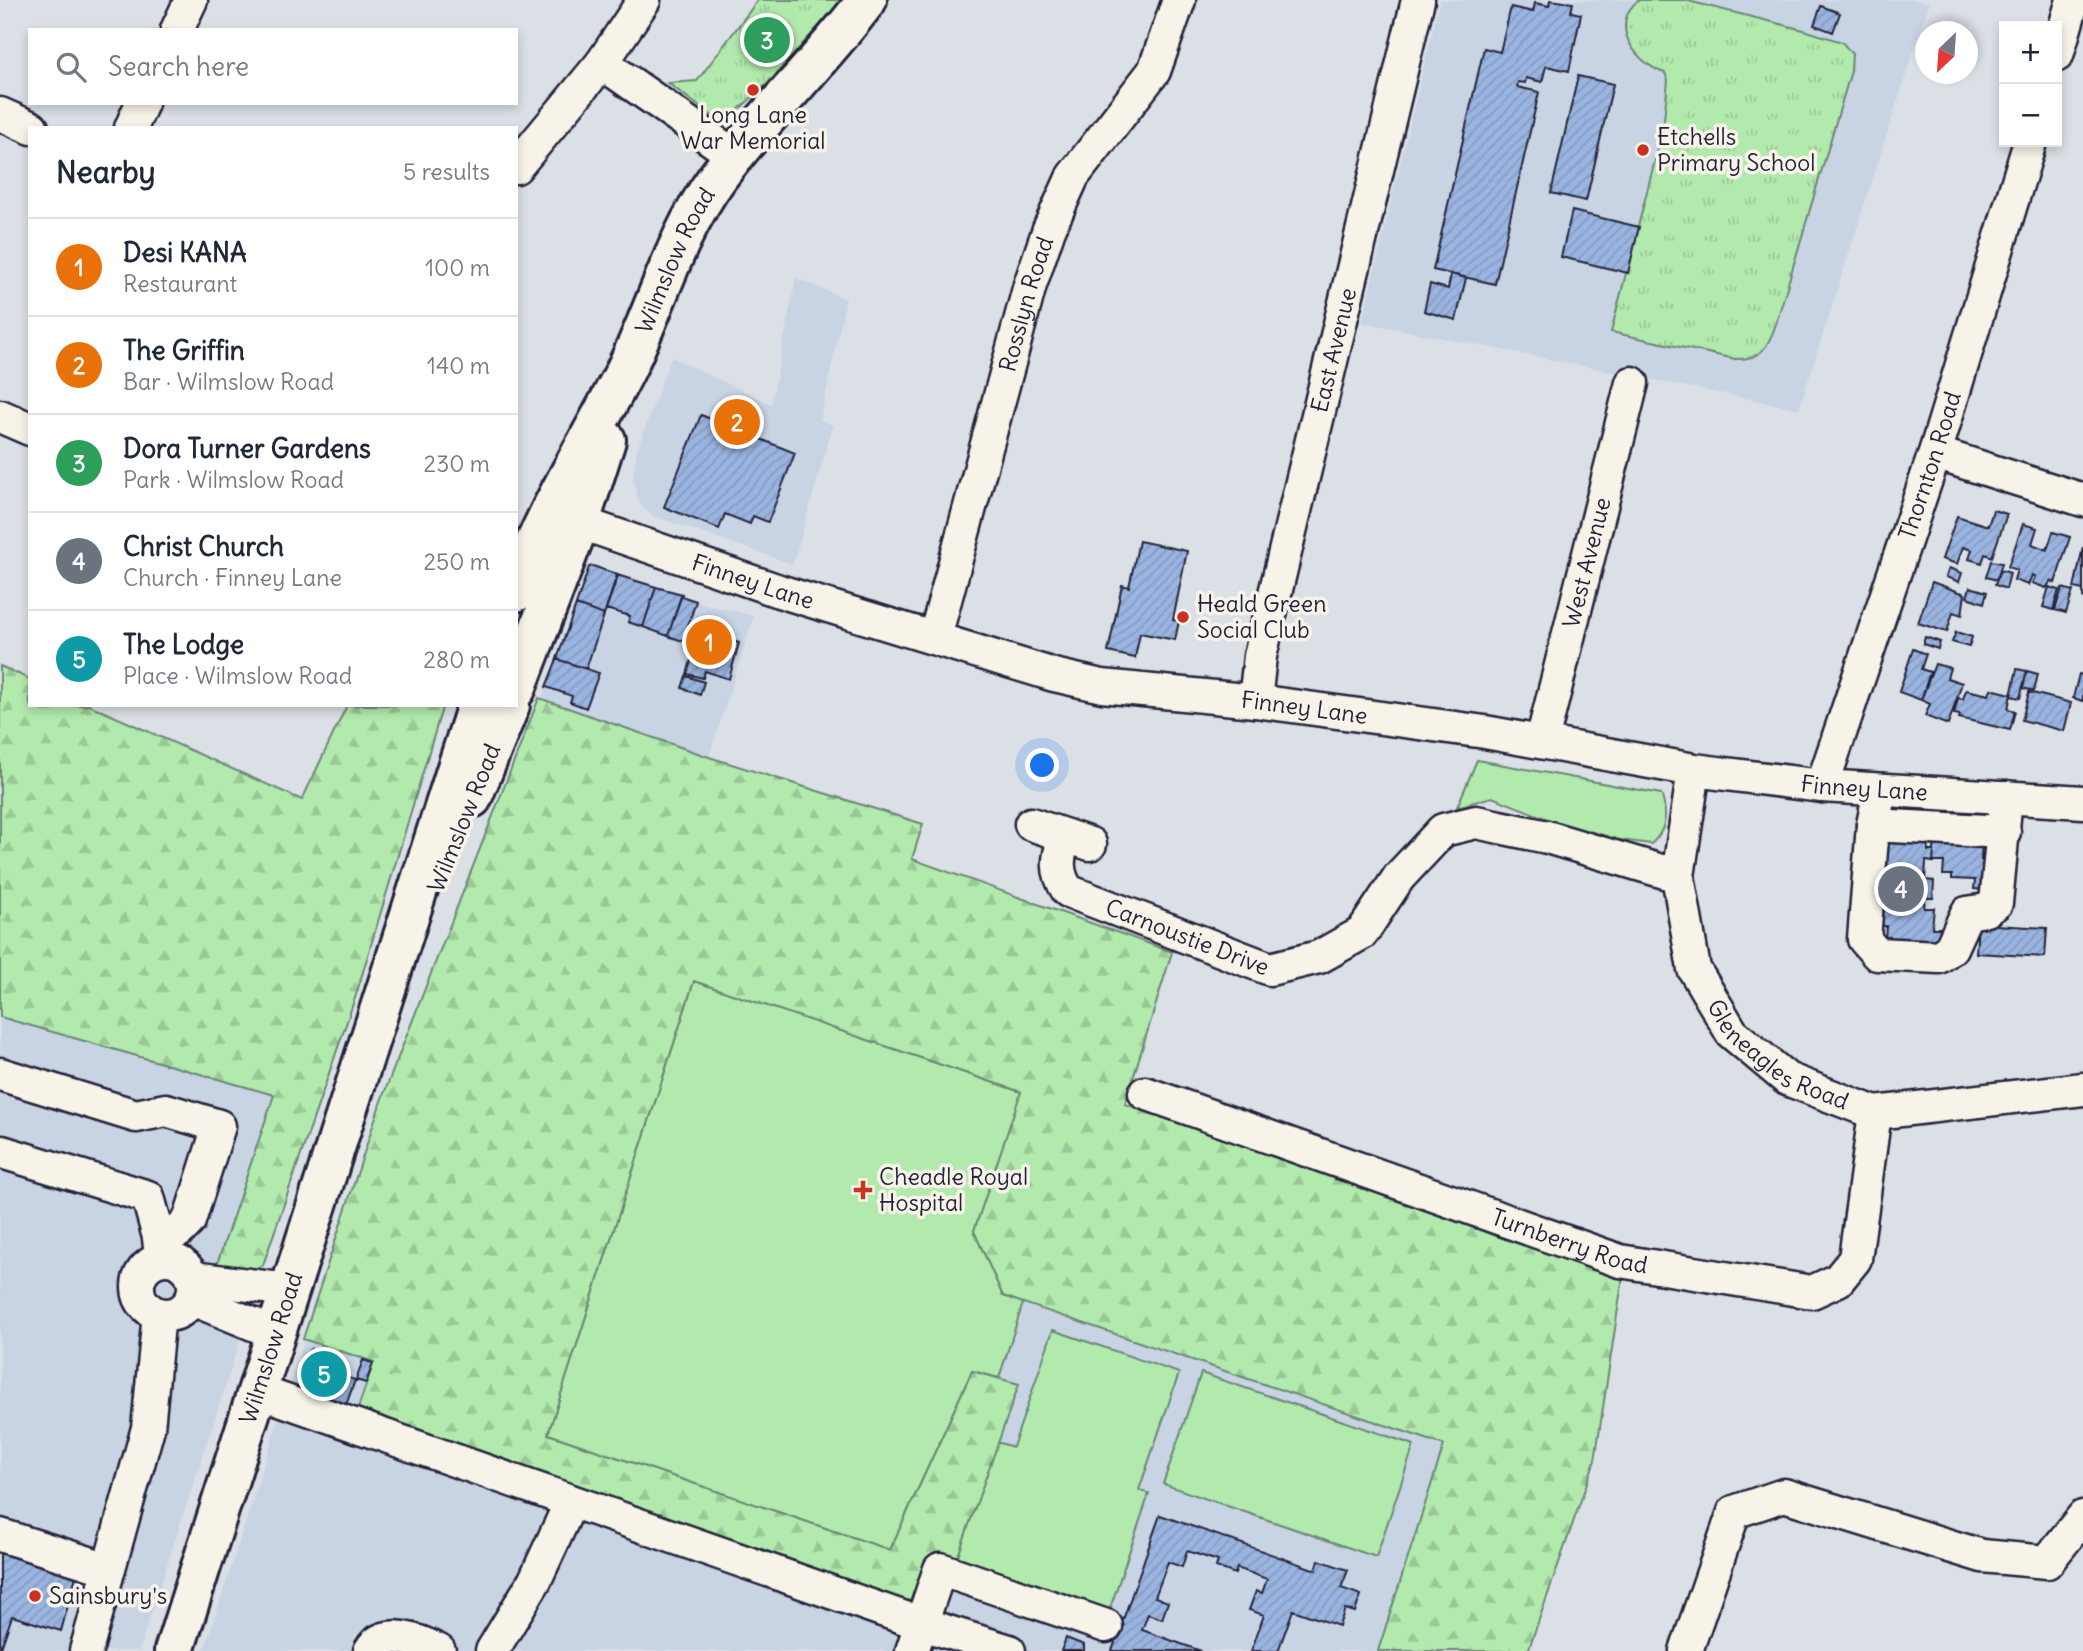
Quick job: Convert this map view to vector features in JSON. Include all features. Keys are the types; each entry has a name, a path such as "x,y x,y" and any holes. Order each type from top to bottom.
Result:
{"main road":[{"name":"Wilmslow Road","path":"519,672 564,517 682,236 701,201 735,156 835,43 867,0"},
{"name":"Wilmslow Road","path":"518,581 564,517"},
{"name":"Wilmslow Road","path":"174,1651 476,707"},
{"name":"Wilmslow Road","path":"368,1046 505,707"}],"street":[{"path":"178,28 191,0"},
{"path":"518,165 602,63 644,0"},
{"name":"Rosslyn Road","path":"935,637 1030,285 1049,229 1073,176 1154,71 1180,0"},
{"name":"East Avenue","path":"1255,701 1261,656 1418,0"},
{"path":"2062,38 2073,0"},
{"path":"602,63 735,156"},
{"path":"132,126 141,105"},
{"path":"0,114 28,126"},
{"name":"Thornton Road","path":"1822,786 1935,453 2028,147"},
{"name":"West Avenue","path":"1542,741 1632,383"},
{"path":"0,416 28,428"},
{"path":"1935,453 2083,500"},
{"name":"Finney Lane","path":"564,517 779,591 1054,675 1102,686 1255,701 1542,741 1694,770 1822,786 2083,802"},
{"name":"Gleneagles Road","path":"1694,770 1678,876 1694,969 1732,1033 1787,1079 1875,1113 2083,1089"},
{"path":"1880,790 1873,825 1864,939 1877,954 1939,957 1951,948 1967,913 1986,911 1996,903 2006,797"},
{"name":"Carnoustie Drive","path":"1031,824 1078,840 1058,856 1059,877 1068,891 1270,969 1319,957 1362,933 1399,877 1443,830 1476,821 1547,837 1678,876"},
{"path":"1873,825 2004,832"},
{"path":"0,1074 136,1116 166,1110 219,1126 189,1221 160,1248 146,1266 138,1288 142,1302 159,1314 179,1313 193,1289"},
{"name":"Turnberry Road","path":"1145,1093 1620,1261 1812,1292 1838,1280 1855,1259 1875,1113"},
{"path":"2,1152 148,1197 160,1248 185,1265 193,1289 275,1333"},
{"path":"193,1289 289,1290"},
{"path":"86,1651 140,1467 148,1428 159,1314"},
{"path":"257,1391 571,1502 917,1638 1009,1651"},
{"path":"1686,1651 1734,1512 1784,1494 1982,1556 2047,1562 2083,1517"},
{"path":"495,1650 535,1580 571,1502"},
{"path":"0,1535 108,1569"},
{"path":"917,1638 940,1569 1106,1626"},
{"path":"370,1651 373,1644 401,1637 439,1651"}],"shaded area":[{"name":"Etchells Primary School","path":"1440,0 1915,0 1929,3 1923,21 1915,21 1915,47 1799,409 1362,322"},
{"path":"796,278 846,299 820,420 833,425 793,564 653,516 639,504 633,477 637,450 671,357 771,404"},
{"name":"Cheadle Royal Hospital","path":"593,566 708,605 754,616 709,757 923,824 912,859 1172,952 1124,1104 1623,1276 1595,1460 1528,1651 204,1651 381,1101 539,698 542,698 589,567"},
{"path":"0,1017 316,1107 139,1651 0,1651"}],"green space":[{"path":"758,0 842,0 769,82 726,121 719,121 668,83 697,81"},
{"path":"1639,0 1684,0 1804,30 1842,42 1852,54 1851,71 1776,324 1766,345 1751,357 1735,359 1611,332 1663,129 1668,80 1665,73 1644,61 1629,42 1625,20"},
{"path":"0,666 28,678 28,707 93,707 302,800 346,707 442,707 356,995 263,1265 253,1270 217,1264 274,1095 0,1017"},
{"path":"539,698 709,757 923,824 912,859 1172,952 1125,1104 1623,1276 1595,1460 1528,1651 1378,1651 1444,1445 1003,1296 974,1231 1021,1092 694,981 548,1434 890,1550 972,1371 1019,1384 954,1567 921,1608 784,1557 357,1411 374,1362 303,1339 381,1101"},
{"path":"1477,760 1661,794 1665,808 1663,827 1651,844 1591,836 1492,797 1457,807"},
{"path":"694,981 1022,1092 974,1231 1003,1296 1023,1303 999,1378 972,1371 890,1550 548,1434"},
{"path":"1053,1330 1179,1373 1139,1490 1149,1494 1106,1620 954,1567 997,1442 1013,1447"},
{"path":"1201,1373 1414,1445 1376,1557 1163,1484"}],"building":[{"path":"1550,0 1573,3 1571,12 1581,14 1569,71 1546,66 1542,82 1526,78 1525,83 1518,82 1517,87 1539,92 1495,284 1433,270 1484,48 1500,52 1511,7 1533,12 1535,3 1549,6"},
{"path":"1821,6 1840,13 1833,32 1814,25"},
{"path":"1578,76 1613,84 1586,201 1551,193"},
{"path":"1572,211 1639,227 1628,273 1561,257"},
{"path":"1451,274 1466,278 1456,320 1424,311 1430,284 1448,289"},
{"path":"701,415 795,453 768,522 753,516 750,524 725,514 719,529 664,507"},
{"path":"1993,510 2007,514 1992,557 1985,554 1982,563 1969,559 1972,550 1963,547 1957,564 1942,559 1957,516 1988,526"},
{"path":"2023,524 2037,528 2032,544 2047,550 2053,532 2070,537 2055,583 2051,581 2046,588 2032,583 2035,576 2032,575 2028,585 2014,580 2017,570 2008,567"},
{"path":"1139,541 1187,551 1173,620 1179,621 1175,640 1140,633 1135,658 1108,652 1122,585 1129,587"},
{"path":"2083,547 2083,590 2074,588"},
{"path":"1991,561 2002,563 1997,580 1986,577"},
{"path":"589,567 618,575 604,615 576,605"},
{"path":"1949,568 1962,573 1959,582 1946,577"},
{"path":"2000,570 2010,573 2006,589 1995,585"},
{"path":"617,575 656,587 643,627 628,622 630,616 606,609"},
{"path":"1932,582 1965,594 1962,615 1953,612 1947,632 1918,623"},
{"path":"656,587 682,594 668,636 643,627"},
{"path":"1970,587 1987,592 1984,603 1967,597"},
{"path":"2049,587 2059,590 2053,610 2043,607"},
{"path":"2062,588 2073,591 2066,613 2055,610"},
{"path":"681,596 696,601 683,641 668,636"},
{"path":"576,605 604,615 586,669 557,659"},
{"path":"700,631 739,643 729,679 705,671 703,678 687,674"},
{"path":"1956,632 1972,637 1969,647 1952,642"},
{"path":"1925,637 1940,642 1938,649 1923,644"},
{"path":"1913,649 1926,654 1921,669 1930,672 1921,700 1899,692"},
{"path":"557,659 599,673 586,708 570,702 572,696 546,687"},
{"path":"1935,664 1950,668 1947,678 1962,683 1948,725 1925,716 1930,704 1921,700"},
{"path":"2017,669 2027,671 2020,698 2011,696"},
{"path":"2027,671 2038,674 2034,691 2023,688"},
{"path":"2079,674 2083,675 2083,701 2073,698"},
{"path":"686,676 704,682 700,695 682,688"},
{"path":"1991,689 2011,694 2008,709 2015,711 2010,730 1959,718 1960,715 1954,714 1958,698 1963,699 1966,690 1989,695"},
{"path":"2029,692 2071,703 2064,731 2022,720"},
{"path":"1883,835 1920,838 1920,844 1928,845 1928,851 1934,851 1933,862 1926,861 1925,880 1934,881 1933,898 1925,898 1924,908 1934,908 1932,928 1945,928 1944,943 1885,939 1886,926 1878,925"},
{"path":"1935,839 1982,842 1981,860 1990,860 1988,890 1974,889 1975,880 1952,879 1952,875 1943,875 1944,862 1933,862"},
{"path":"1978,924 2047,928 2045,957 1976,953"},
{"path":"311,1349 322,1362 320,1368 355,1380 346,1405 304,1390 312,1368 302,1357"},
{"path":"363,1360 373,1363 366,1383 356,1380"},
{"path":"1160,1515 1316,1570 1319,1560 1348,1570 1341,1588 1361,1595 1355,1612 1345,1609 1339,1626 1293,1610 1278,1651 1251,1651 1264,1615 1249,1610 1256,1591 1262,1593 1267,1579 1237,1568 1235,1574 1216,1567 1218,1561 1187,1551 1182,1567 1168,1562 1155,1597 1168,1602 1162,1619 1148,1614 1142,1630 1201,1651 1112,1651"},
{"name":"Sainsbury's","path":"0,1553 76,1576 61,1631 12,1616 0,1651"},
{"path":"1066,1638 1084,1645 1084,1651 1061,1651"}],"place":[{"name":"Dora Turner Gardens","path":"767,40"},
{"name":"Long Lane War Memorial","path":"753,90"},
{"name":"Etchells Primary School","path":"1643,150"},
{"name":"The Griffin","path":"737,422"},
{"name":"Heald Green Social Club","path":"1183,617"},
{"name":"Desi KANA","path":"709,642"},
{"name":"Christ Church","path":"1901,889"},
{"name":"Cheadle Royal Hospital","path":"863,1190"},
{"name":"The Lodge","path":"324,1374"},
{"name":"Sainsbury's","path":"35,1596"}]}
